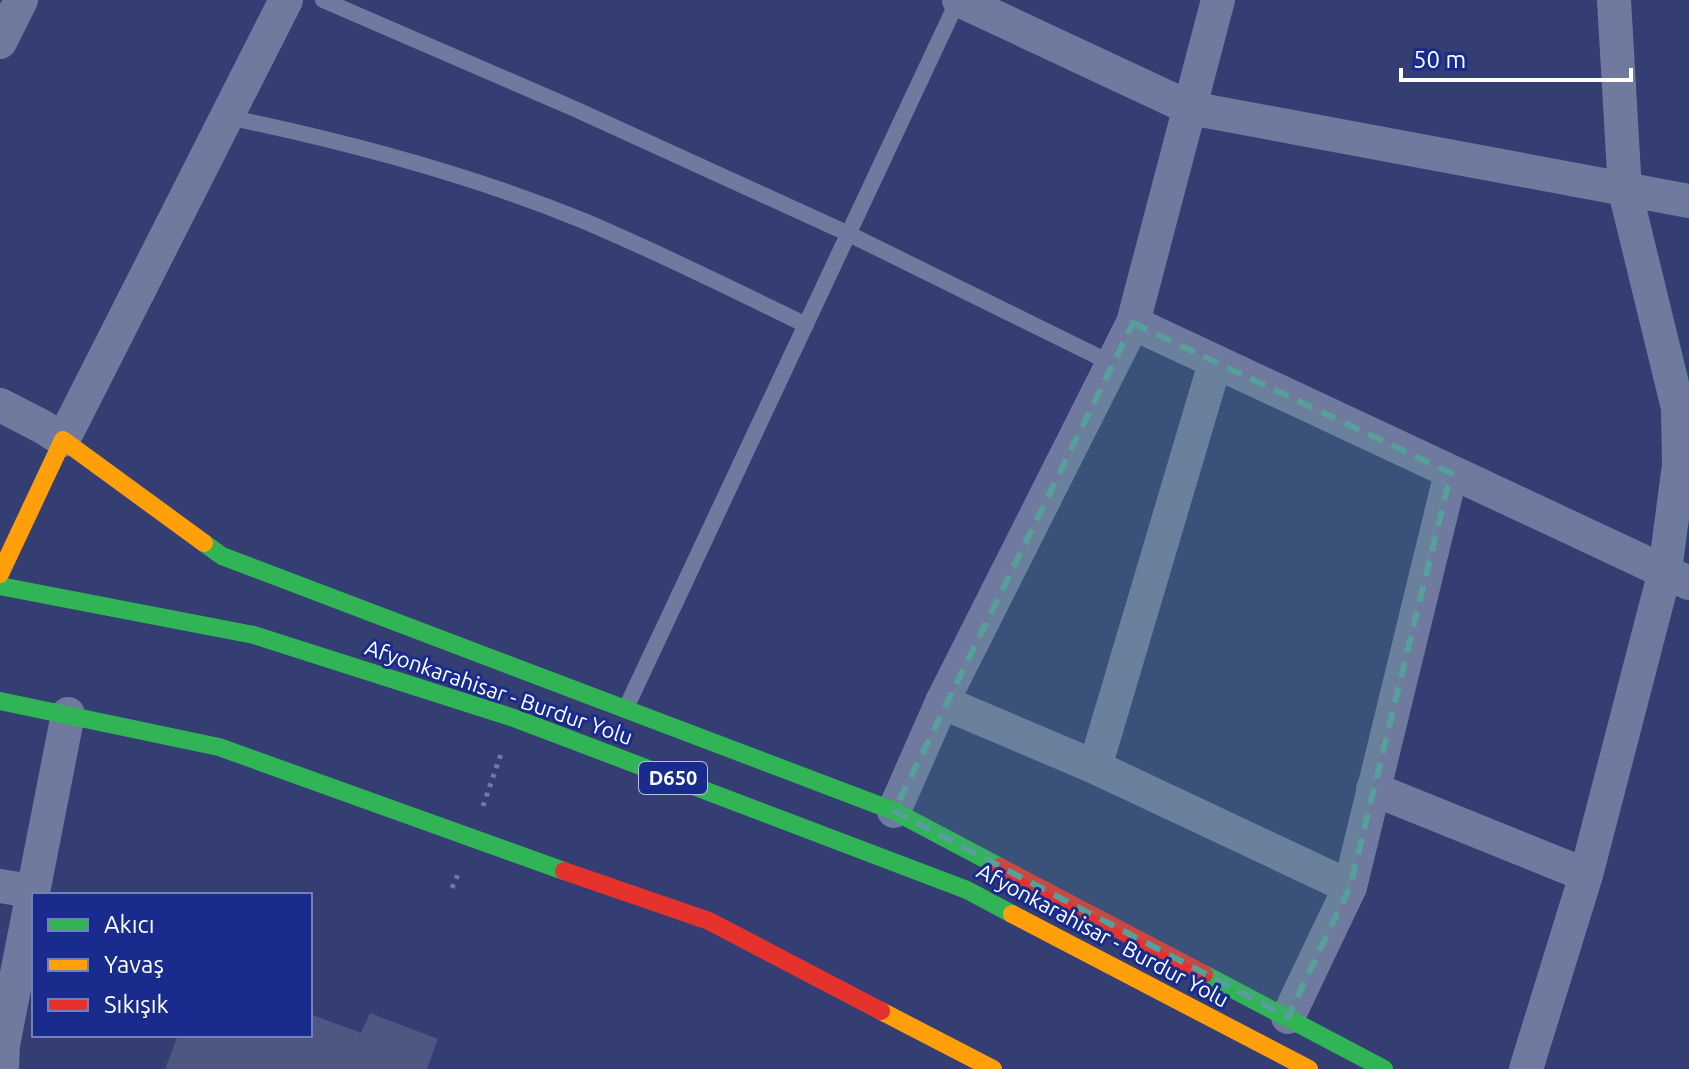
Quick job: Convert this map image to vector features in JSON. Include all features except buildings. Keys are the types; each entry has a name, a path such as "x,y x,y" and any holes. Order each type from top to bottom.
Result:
{"main road":[{"path":"0,574 63,440 222,556 894,811 1384,1069"},
{"name":"Afyonkarahisar - Burdur Yolu","path":"0,586 254,635 514,718 967,890 1309,1069"},
{"path":"0,701 219,747 471,840 709,921 993,1069"}],"street":[{"path":"0,42 21,0"},
{"path":"0,405 63,440 286,0"},
{"path":"959,0 1190,108 1689,201"},
{"path":"894,811 942,702 1133,323 1218,0"},
{"path":"1526,1069 1677,577 1683,407 1625,191 1614,0"},
{"path":"1133,323 1677,577"},
{"path":"1095,767 1215,363"},
{"path":"1288,1017 1350,887 1451,473"},
{"path":"942,702 1095,767 1350,887"},
{"path":"1,1053 16,889 68,714"},
{"path":"1373,789 1586,875"}],"lane":[{"path":"323,0 575,109 849,234 1113,364"},
{"path":"625,709 959,0"},
{"path":"227,117 351,144 498,189 582,220 665,256 806,325"}],"path":[{"path":"452,888 514,718"}],"highlighted area":[{"path":"1133,323 1451,473 1350,887 1288,1017 894,811"}],"traffic: fast":[{"path":"204,543 222,556 894,811 1000,867"},
{"path":"0,586 254,635 514,718 967,890 1012,914"},
{"path":"0,701 219,747 564,871"},
{"path":"1204,974 1384,1069"}],"traffic: slow":[{"path":"0,574 63,440 204,543"},
{"path":"1012,914 1309,1069"},
{"path":"881,1011 993,1069"}],"traffic: jam":[{"path":"1000,867 1204,974"},
{"path":"564,871 709,921 881,1011"}]}
